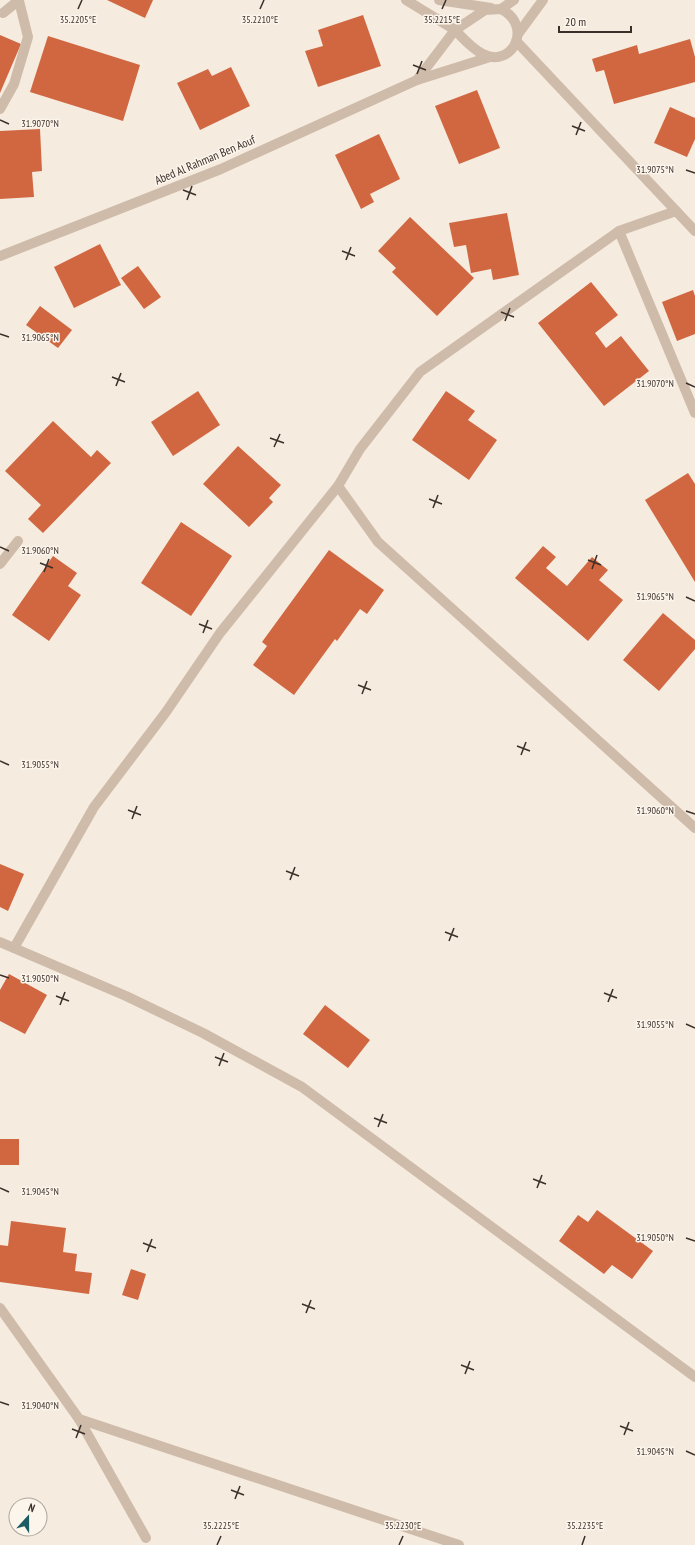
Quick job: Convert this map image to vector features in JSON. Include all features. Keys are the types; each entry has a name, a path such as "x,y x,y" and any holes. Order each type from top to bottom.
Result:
{"street":[{"path":"0,109 14,84 28,37 19,0 3,13"},
{"path":"406,0 454,30 483,54 490,57"},
{"path":"438,0 497,9 514,18 518,38 695,232"},
{"path":"417,80 454,30 485,10 497,9 514,0"},
{"name":"Abed Al Rahman Ben Aouf","path":"0,256 221,169 417,80 490,57 506,54 543,0"},
{"path":"14,948 94,807 166,712 220,633 338,486 360,449 420,372 619,231 676,211"},
{"path":"619,231 695,413"},
{"path":"338,486 378,542 695,828"},
{"path":"0,564 18,541"},
{"path":"0,942 126,996 203,1033 302,1087 695,1377"},
{"path":"0,1308 79,1419 146,1538"},
{"path":"79,1419 459,1545"}],"building":[{"path":"107,0 153,0 145,18"},
{"path":"363,15 381,66 318,87 305,51 323,46 318,30"},
{"path":"0,35 21,44 0,93"},
{"path":"48,36 140,65 123,121 30,92"},
{"path":"690,39 695,57 695,82 614,104 604,70 596,72 592,59 637,45 639,54"},
{"path":"231,67 250,106 200,130 177,83 208,69 212,76"},
{"path":"477,90 500,148 459,164 435,106"},
{"path":"670,107 695,118 695,139 687,157 654,143"},
{"path":"40,129 42,171 32,172 34,197 0,199 0,131"},
{"path":"379,134 400,179 370,194 374,202 361,209 335,155"},
{"path":"507,213 519,275 493,280 491,269 471,273 466,245 454,247 449,223"},
{"path":"410,217 474,278 437,316 392,272 396,268 378,251"},
{"path":"100,244 121,285 74,308 54,267"},
{"path":"138,266 161,297 144,309 121,278"},
{"path":"591,282 618,315 595,333 606,348 621,336 649,371 604,406 538,323"},
{"path":"693,290 695,296 695,334 677,341 662,302"},
{"path":"40,306 72,330 58,348 26,325"},
{"path":"198,391 220,425 173,456 151,422"},
{"path":"446,391 475,411 468,420 497,440 469,480 412,440"},
{"path":"53,421 91,457 97,450 111,463 43,533 28,519 41,505 5,471"},
{"path":"238,446 281,485 269,498 273,502 249,527 203,484"},
{"path":"688,473 695,484 695,582 645,500"},
{"path":"181,522 232,556 191,616 141,583"},
{"path":"543,546 556,557 546,568 567,586 592,557 608,570 599,580 623,600 588,641 515,578"},
{"path":"329,550 384,590 367,614 360,609 337,641 335,639 294,695 253,665 267,646 262,642"},
{"path":"53,556 77,573 68,586 81,595 49,641 12,615"},
{"path":"663,613 695,640 695,649 659,691 623,660"},
{"path":"0,864 24,874 8,911 0,907"},
{"path":"9,974 47,995 25,1034 0,1021 0,990"},
{"path":"325,1005 370,1040 348,1068 303,1034"},
{"path":"0,1139 19,1139 19,1165 0,1165"},
{"path":"597,1210 653,1251 632,1279 612,1265 604,1274 559,1241 578,1215 588,1222"},
{"path":"11,1221 66,1228 63,1252 77,1254 75,1271 92,1273 89,1294 0,1282 0,1245 8,1246"},
{"path":"131,1269 146,1274 138,1300 122,1295"}]}
